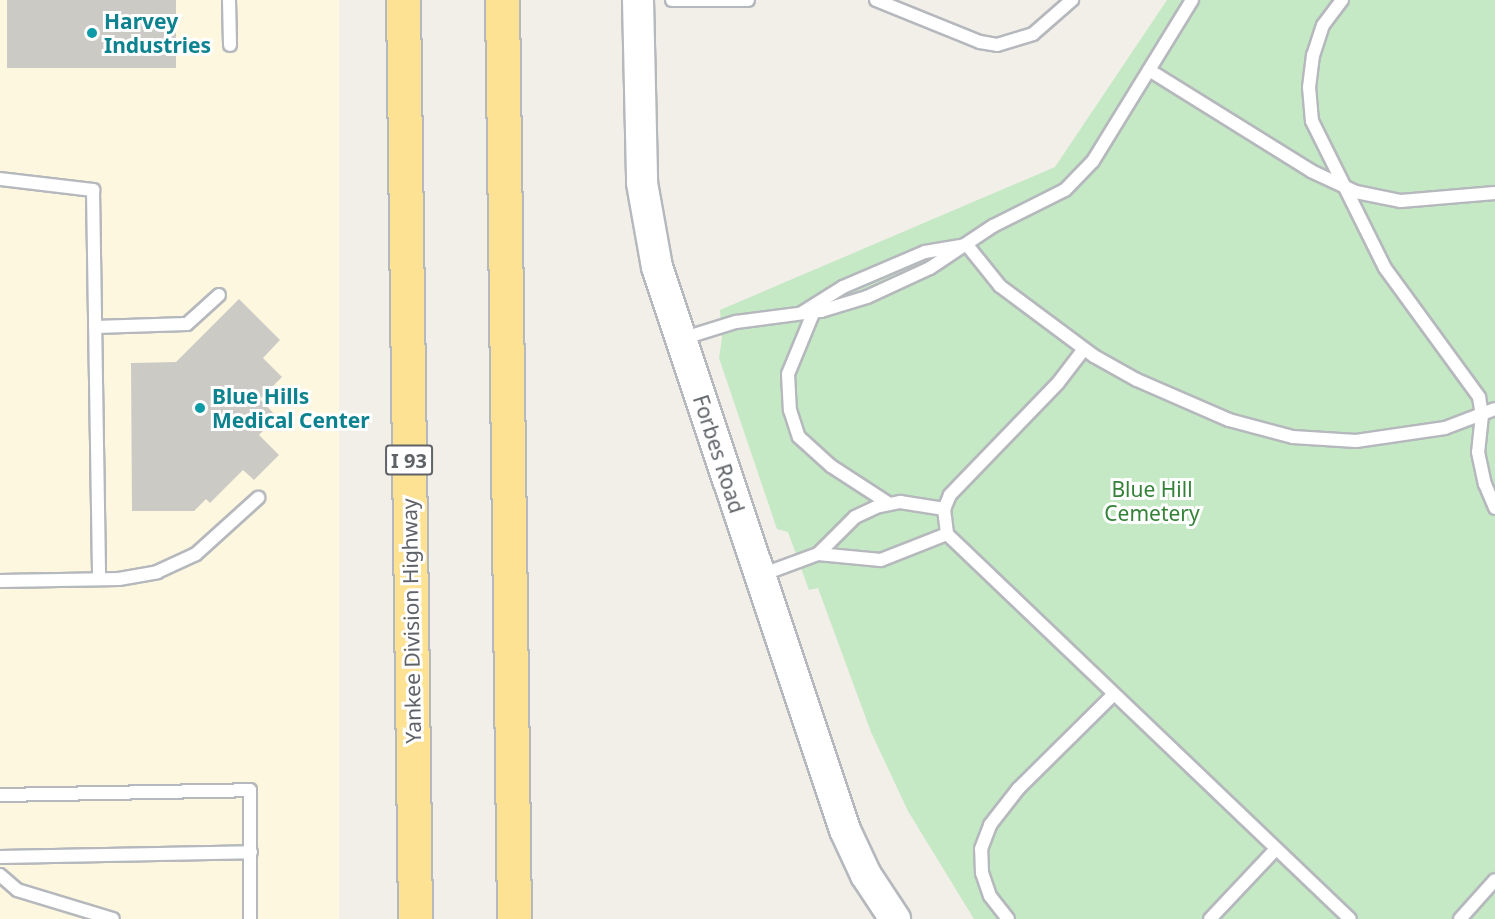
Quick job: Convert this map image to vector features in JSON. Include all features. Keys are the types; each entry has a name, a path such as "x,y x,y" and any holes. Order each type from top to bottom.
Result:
{"highway":[{"name":"Yankee Division Highway","path":"403,0 415,919"},
{"path":"502,0 514,919"}],"street":[{"name":"Forbes Road","path":"638,0 644,202 657,267 845,830 876,891 895,919"}],"lane":[{"path":"229,0 230,45"},
{"path":"672,0 748,0"},
{"path":"876,0 980,42 997,45 1033,34 1072,0"},
{"path":"681,339 735,322 808,312 867,297 930,268 993,226 1075,182 1093,161 1192,0"},
{"path":"1342,0 1316,41 1309,87 1312,121 1341,186 1393,282 1474,388 1482,415 1478,452 1485,484 1495,508"},
{"path":"1149,70 1341,186 1371,197 1401,201 1495,193"},
{"path":"0,179 93,190 99,579"},
{"path":"944,509 888,503 831,466 799,437 790,410 788,374 808,312 843,287 925,252 967,245"},
{"path":"967,245 1000,285 1084,349 1121,373 1209,414 1293,437 1335,441 1397,437 1445,428 1495,409"},
{"path":"95,327 187,324 219,295"},
{"path":"1084,349 1058,383 955,489 944,509 947,534 1275,850 1350,919"},
{"path":"0,581 99,579 143,575 183,562 208,546 258,498"},
{"path":"759,575 818,554 855,518 888,503"},
{"path":"818,554 881,560 947,534"},
{"path":"1008,919 990,896 982,873 981,849 990,825 1017,789 1113,695"},
{"path":"0,795 250,790 250,919"},
{"path":"1210,919 1275,850"},
{"path":"0,857 251,852"},
{"path":"0,875 17,890 113,919"},
{"path":"1460,919 1495,880"}],"shaded area":[{"path":"0,0 339,0 339,919 0,919"}],"green space":[{"name":"Blue Hill Cemetery","path":"1167,0 1495,0 1495,919 974,919 908,811 871,732 818,588 809,590 788,532 777,529 719,358 722,338 720,310 1055,167"}],"building":[{"name":"Harvey Industries","path":"7,0 176,0 176,68 7,68"},
{"name":"Blue Hills Medical Center","path":"239,299 280,340 263,358 282,377 260,399 277,417 259,435 279,455 254,480 243,470 210,503 206,499 194,511 132,511 131,363 176,362"}],"place":[{"name":"Harvey Industries","path":"92,33"},
{"name":"Blue Hills Medical Center","path":"200,408"}]}
